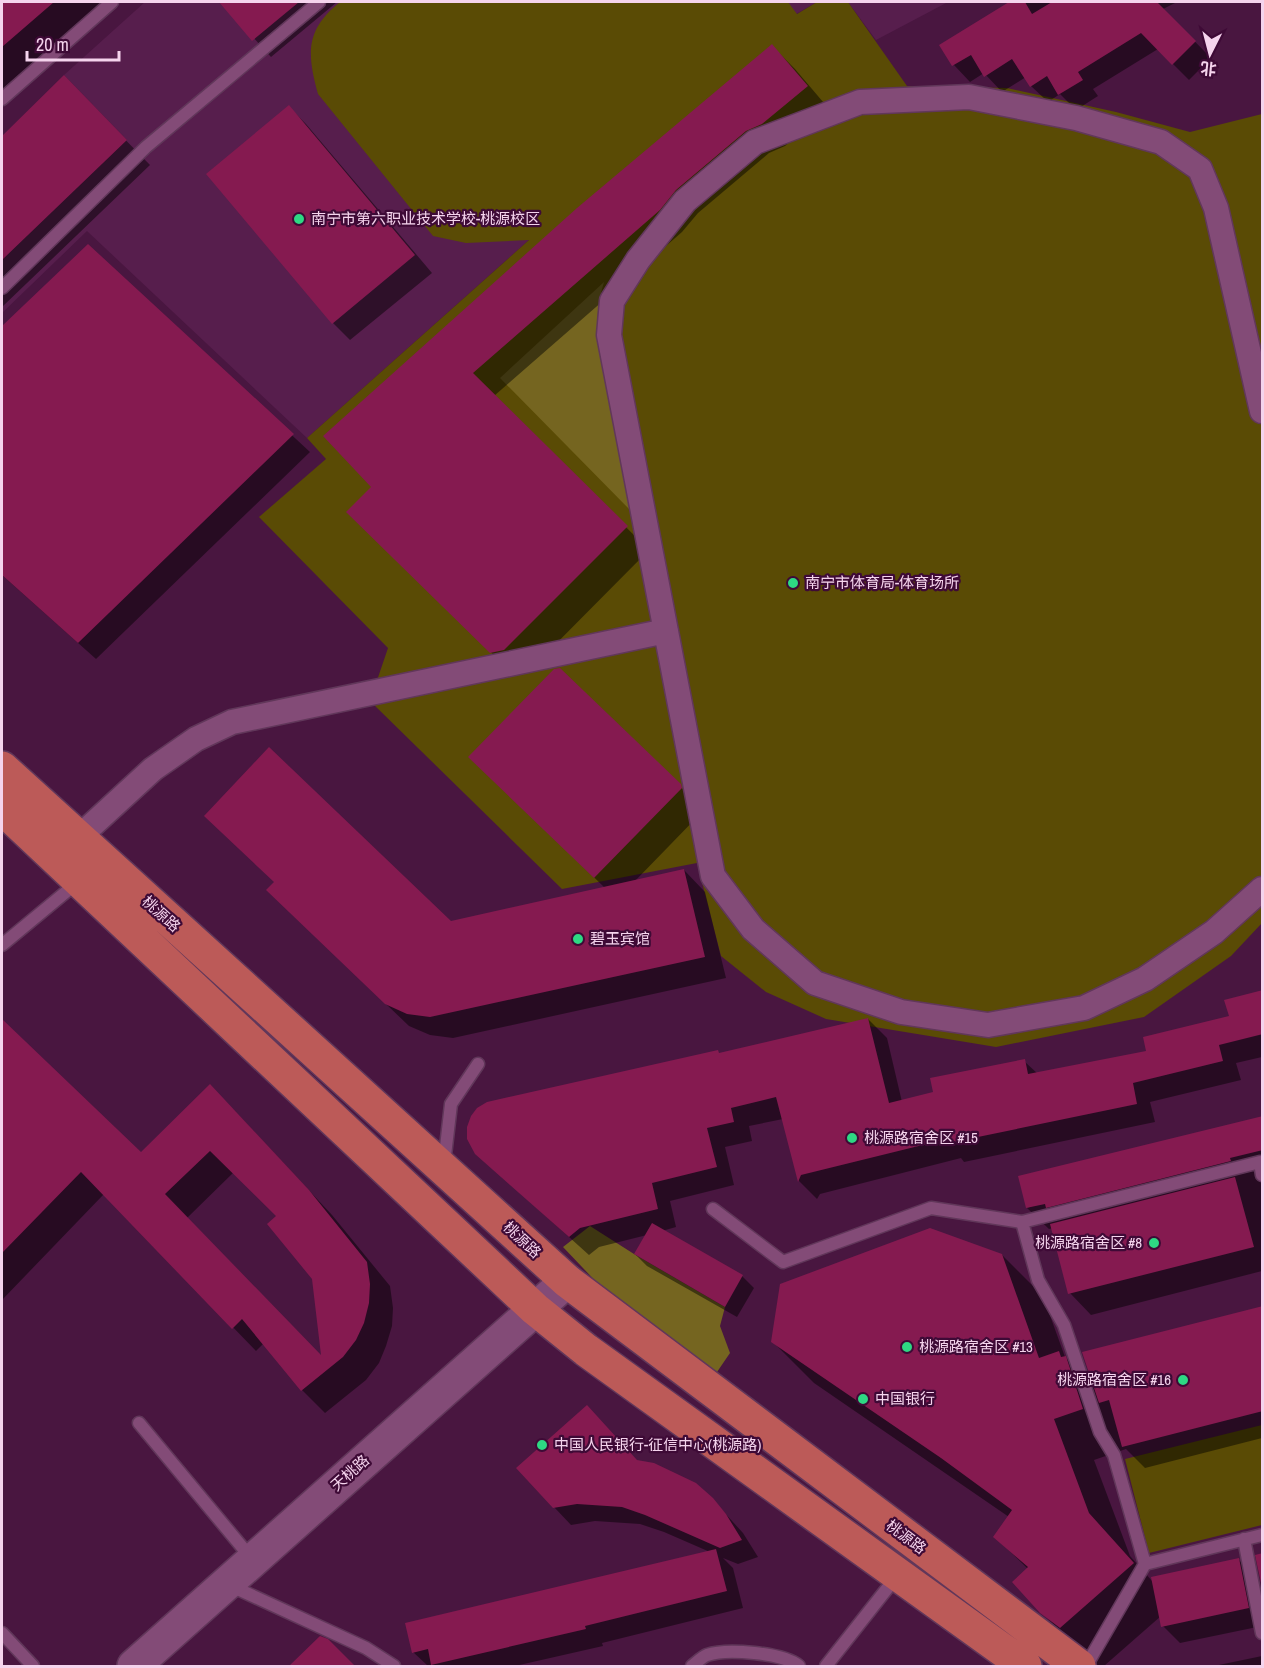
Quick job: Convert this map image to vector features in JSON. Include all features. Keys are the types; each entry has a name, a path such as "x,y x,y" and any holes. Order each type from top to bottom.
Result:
{"main road":[{"name":"桃源路","path":"2,768 567,1281 1079,1666"},
{"name":"桃源路","path":"2,808 535,1309 586,1350 1025,1666"},
{"name":"天桃路","path":"134,1666 567,1281"}],"street":[{"path":"1263,411 1216,207 1200,169 1161,142 1076,118 969,98 860,102 755,142 685,201 638,260 612,301 609,335 713,876 753,929 815,983 901,1012 987,1024 1084,1008 1144,979 1214,932 1263,889"},
{"path":"78,838 153,769 196,739 232,722 666,631"}],"lane":[{"path":"2,99 112,2"},
{"path":"2,288 146,147 319,2"},
{"path":"2,945 79,881"},
{"path":"444,1168 451,1104 477,1064"},
{"path":"712,1209 783,1262 931,1208 1022,1222 1262,1166"},
{"path":"1022,1222 1038,1280 1064,1326 1100,1432 1114,1455 1144,1564 1086,1666"},
{"path":"139,1423 252,1560"},
{"path":"1144,1564 1263,1535"},
{"path":"1244,1539 1263,1633"},
{"path":"826,1666 898,1575"},
{"path":"226,1583 366,1648 394,1666"},
{"path":"2,1633 33,1666"},
{"path":"692,1666 706,1655 742,1652 776,1656 799,1666"}],"shaded area":[{"name":"南宁市第六职业技术学校-桃源校区","path":"145,2 817,2 796,14 530,239 307,438 87,231 2,313 2,260 127,140 64,75"},
{"name":"南宁市体育局-体育场所","path":"340,2 788,2 797,14 817,2 848,2 907,86 1007,88 1116,112 1190,132 1262,114 1262,923 1231,956 1144,1017 996,1047 826,1019 766,992 721,956 697,863 562,889 370,701 388,648 259,517 326,459 307,438 529,240 466,243 433,236 318,94 312,67 312,44 320,23"},
{"path":"848,2 948,2 876,40"},
{"path":"604,282 599,300 597,323 630,510 500,378"},
{"path":"590,1226 725,1307 720,1326 730,1353 717,1372 602,1288 563,1247"},
{"path":"1262,1425 1262,1525 1149,1553 1125,1459"}],"building":[{"path":"2,2 54,2 2,47"},
{"path":"219,2 299,2 252,41"},
{"path":"1009,2 1025,2 1032,14 1052,2 1157,2 1196,41 1172,65 1141,33 1078,72 1083,80 1058,95 1047,76 1030,87 1012,59 984,77 971,55 952,66 939,45"},
{"path":"772,44 808,86 762,124 746,131 676,190 660,210 473,373 628,526 504,650 490,653 346,512 371,487 323,436 577,208"},
{"path":"64,75 127,140 2,260 2,136"},
{"path":"289,105 415,255 332,324 206,174"},
{"path":"88,244 294,434 78,643 2,575 2,326"},
{"path":"560,668 681,784 682,788 594,878 468,757 554,669"},
{"path":"269,747 451,921 684,869 705,957 430,1017 407,1014 385,1004 266,890 274,882 204,816"},
{"path":"1263,990 1263,1034 1219,1045 1223,1061 1133,1083 1137,1104 944,1144 943,1140 801,1175 798,1182 776,1097 731,1108 734,1122 707,1128 717,1167 652,1183 658,1209 580,1228 569,1237 475,1154 467,1139 467,1127 471,1116 477,1108 487,1102 718,1050 719,1053 868,1018 889,1103 933,1092 930,1078 1025,1059 1028,1074 1146,1051 1143,1037 1229,1016 1224,1000"},
{"path":"2,1019 141,1152 210,1084 309,1190 367,1262 370,1284 369,1303 364,1323 356,1340 343,1357 301,1391 242,1319 232,1329 81,1172 2,1253","holes":["210,1151 276,1216 267,1224 312,1279 321,1355 165,1194"]},
{"path":"1263,1116 1263,1150 1230,1158 1231,1161 1046,1208 1045,1204 1026,1208 1018,1176"},
{"name":"桃源路宿舍区 #8","path":"1235,1177 1254,1247 1068,1294 1050,1224"},
{"path":"652,1223 743,1275 725,1307 634,1254"},
{"name":"桃源路宿舍区 #13","path":"930,1228 1002,1254 1039,1358 1059,1351 1061,1357 1066,1356 1083,1409 1054,1419 1089,1513 1134,1563 1060,1628 1040,1613 1012,1582 1028,1567 993,1537 1012,1510 941,1458 771,1342 780,1284"},
{"name":"桃源路宿舍区 #16","path":"1263,1306 1263,1411 1122,1447 1109,1400 1099,1403 1082,1352"},
{"path":"587,1405 637,1460 654,1463 696,1483 726,1514 742,1540 720,1548 622,1507 577,1504 553,1508 516,1468"},
{"path":"716,1549 727,1591 585,1626 586,1629 431,1665 428,1649 412,1653 405,1623"},
{"path":"1263,1553 1263,1592 1255,1555"},
{"path":"1239,1558 1249,1608 1161,1627 1151,1577"},
{"path":"320,1636 328,1639 355,1666 289,1666"}],"place":[{"name":"南宁市第六职业技术学校-桃源校区","path":"299,219"},
{"name":"南宁市体育局-体育场所","path":"793,583"},
{"name":"碧玉宾馆","path":"578,939"},
{"name":"桃源路宿舍区 #15","path":"852,1138"},
{"name":"桃源路宿舍区 #8","path":"1154,1243"},
{"name":"桃源路宿舍区 #13","path":"907,1347"},
{"name":"桃源路宿舍区 #16","path":"1183,1380"},
{"name":"中国银行","path":"863,1399"},
{"name":"中国人民银行-征信中心(桃源路)","path":"542,1445"}]}
